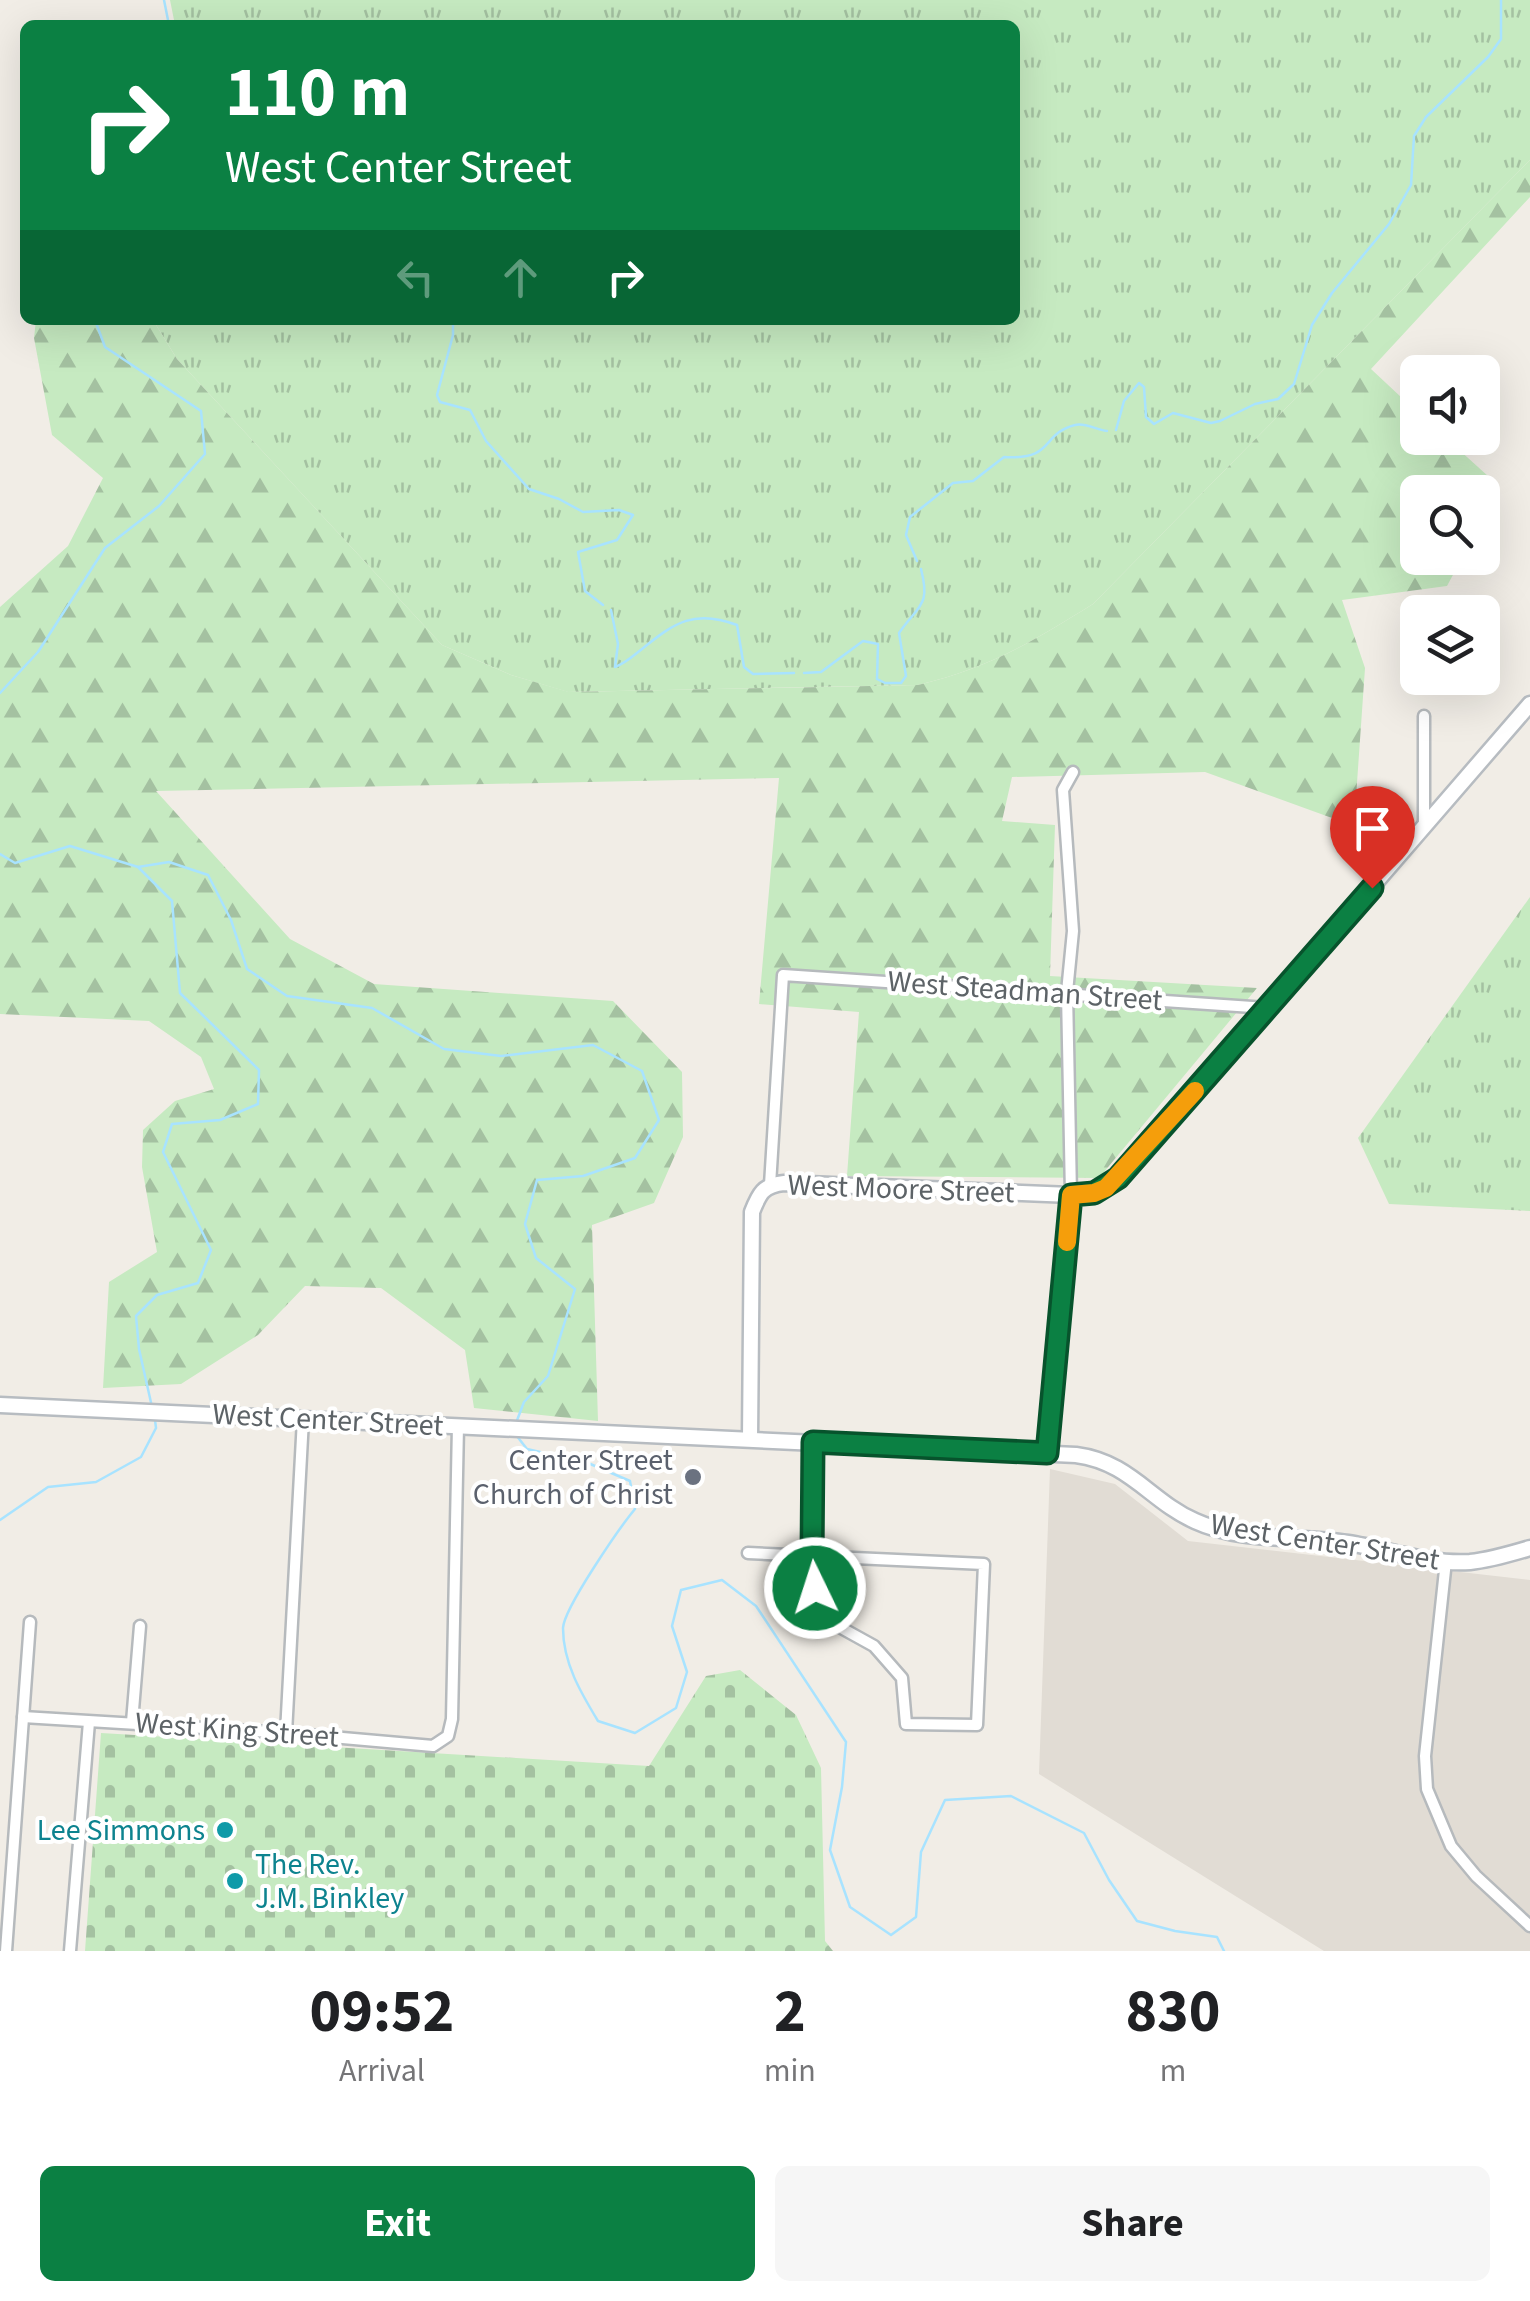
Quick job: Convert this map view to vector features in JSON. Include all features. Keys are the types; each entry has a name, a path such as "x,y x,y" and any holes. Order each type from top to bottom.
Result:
{"street":[{"name":"West Moore Street","path":"770,1184 1071,1195 1094,1193 1118,1178 1530,704"},
{"path":"1424,716 1424,827"},
{"path":"1047,1453 1071,1195 1068,992 1073,931 1063,790 1072,772"},
{"name":"West Steadman Street","path":"770,1184 783,975 1268,1008"},
{"path":"750,1439 752,1212 759,1193 770,1184"},
{"name":"West Center Street","path":"0,1405 1095,1457 1121,1468 1190,1520 1218,1530 1344,1542 1446,1561 1492,1559 1530,1548"},
{"path":"286,1733 303,1419"},
{"name":"West King Street","path":"23,1717 433,1746 448,1736 452,1719 458,1426"},
{"path":"748,1553 812,1556 984,1564 977,1725 906,1724 902,1678 874,1646 836,1624 815,1588 812,1556 813,1442"},
{"path":"1446,1561 1425,1756 1427,1790 1451,1846 1476,1876 1530,1926"},
{"path":"6,1951 30,1622"},
{"path":"132,1722 140,1626"},
{"path":"70,1951 89,1722"}],"shaded area":[{"path":"1050,1469 1115,1484 1188,1541 1530,1580 1530,1951 1324,1951 1039,1774"}],"green space":[{"path":"170,0 1530,0 1530,160 1093,604 1030,642 967,671 918,685 568,692 511,675 442,645 177,359 156,325 1020,325 1020,20 174,20"},
{"path":"1530,160 1530,197 1371,369 1400,396 1400,455 1465,455 1487,475 1400,475 1400,575 1453,575 1447,586 1342,600 1365,668 1354,826 1205,772 1012,777 1002,821 1055,825 1050,976 1257,988 1099,1178 847,1176 859,1012 759,1004 779,778 156,791 290,939 374,984 613,1001 682,1072 683,1137 654,1203 592,1225 598,1421 474,1408 465,1350 381,1288 305,1286 258,1335 181,1384 103,1388 109,1282 157,1252 142,1167 143,1130 175,1101 214,1089 201,1057 149,1021 0,1014 0,607 68,546 103,478 52,435 34,338 35,325 156,325 177,359 442,645 511,675 569,692 918,685 967,671 1093,604"},
{"path":"1530,897 1530,1211 1389,1204 1358,1138"},
{"path":"740,1670 796,1715 821,1768 825,1941 833,1951 85,1951 101,1733 649,1766 706,1676"}],"waterway":[{"path":"164,0 168,20"},
{"path":"1116,430 1124,401 1139,383 1144,387 1146,417 1154,424 1173,413 1211,423 1220,421 1255,404 1278,399 1294,384 1312,325 1332,293 1389,224 1411,185 1414,136 1426,117 1488,57 1501,39 1501,0"},
{"path":"0,693 38,652 105,548 159,506 205,454 201,411 105,347 97,325"},
{"path":"453,325 437,395 440,402 470,410 486,441 529,489 583,512 619,510 633,515 617,540 578,552 585,591 603,605"},
{"path":"917,561 906,535 910,517 953,483 973,481 1004,457 1032,455 1056,434 1075,425 1107,431"},
{"path":"804,673 821,672 863,641 878,644 877,679 901,683 906,676 899,633 923,599 921,569"},
{"path":"611,610 618,644 615,667 675,625 709,618 737,625 744,667 753,674 794,673"},
{"path":"0,854 15,863 70,846 138,867 172,901 180,993 259,1070 258,1104 220,1120 172,1124 163,1152 211,1250 198,1283 157,1295 136,1316 152,1407"},
{"path":"138,867 169,862 208,875 231,920 247,969 287,996 372,1008 444,1049 501,1056 593,1045 642,1071 659,1120 635,1158 583,1176 537,1180 525,1224 536,1258 575,1289 548,1376 524,1402 516,1423"},
{"path":"0,1520 48,1487 96,1482 141,1457 156,1428 155,1420"},
{"path":"516,1435 527,1449 588,1463 630,1481 635,1509 582,1586 563,1628 570,1665 598,1721 635,1733 676,1708 687,1672 672,1626 681,1590 722,1580 756,1606 846,1742 830,1850 850,1907 891,1935 916,1917 921,1852 945,1800 1011,1796 1084,1833 1137,1921 1217,1937 1224,1951"}],"slow traffic":[{"path":"1067,1242 1071,1195 1094,1193 1118,1178 1195,1091"}],"place":[{"name":"Center Street Church of Christ","path":"693,1477"},
{"name":"Lee Simmons","path":"225,1830"},
{"name":"The Rev. J.M. Binkley","path":"235,1881"}],"route":[{"path":"815,1588 813,1442 1047,1453 1071,1195 1094,1193 1118,1178 1372,888"}]}
